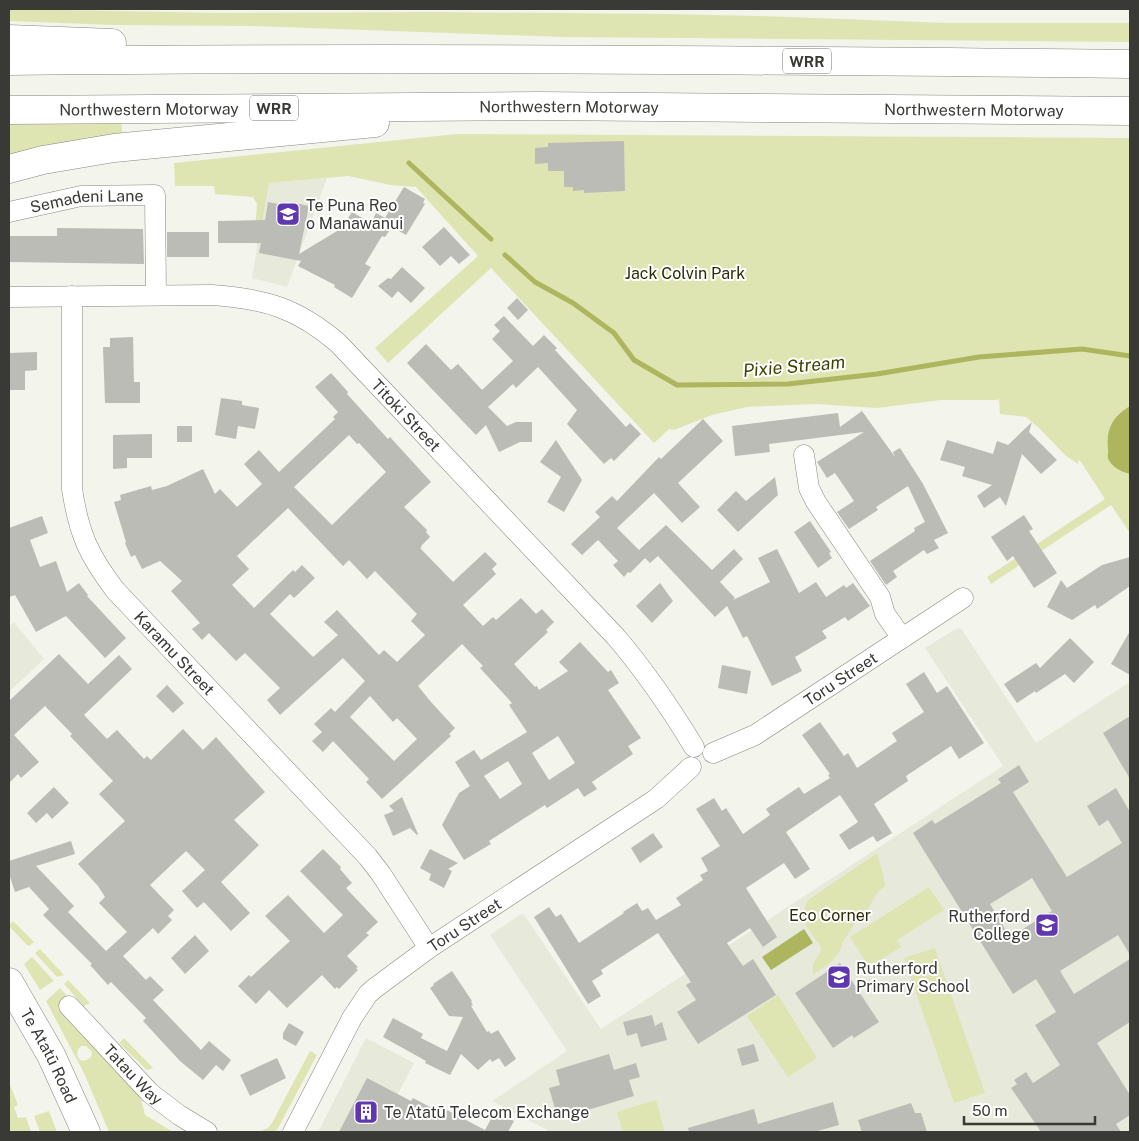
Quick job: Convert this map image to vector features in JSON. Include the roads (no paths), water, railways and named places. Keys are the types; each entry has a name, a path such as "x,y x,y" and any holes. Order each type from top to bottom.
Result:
{"main road":[{"path":"9,39 483,60"},
{"name":"WRR","path":"9,61 483,60 1130,64"},
{"path":"9,169 44,160 114,148 538,106"},
{"name":"Northwestern Motorway","path":"9,110 538,106 1130,111"},
{"name":"Te Atatū Road","path":"9,982 51,1055 86,1132"}],"street":[{"name":"Semadeni Lane","path":"9,212 81,196 155,195 156,295"},
{"name":"Titoki Street","path":"9,297 212,295 241,297 265,302 286,308 302,317 333,339 366,372 628,651 679,722 699,756"},
{"name":"Karamu Street","path":"72,296 72,489 82,538 115,590 368,857 429,948"},
{"path":"804,455 809,488 816,502 880,597 885,614 902,638"},
{"name":"Toru Street","path":"292,1132 352,1018 368,994 388,977 656,799 699,756 755,734 963,598"},
{"name":"Tatau Way","path":"69,1006 150,1093 179,1115 207,1132"}],"waterway":[{"name":"Pixie Stream","path":"409,163 491,239"},
{"name":"Pixie Stream","path":"505,255 535,282 573,303 614,333 634,360 677,385 788,384 877,374 979,357 1082,349 1130,356"}],"place":[{"name":"Te Puna Reo o Manawanui","path":"288,214"},
{"name":"Rutherford College","path":"1047,925"},
{"name":"Rutherford Primary School","path":"839,977"},
{"name":"Te Atatū Telecom Exchange","path":"366,1112"}],"park label":[{"name":"Jack Colvin Park","path":"685,273"},
{"name":"Eco Corner","path":"830,915"}]}
